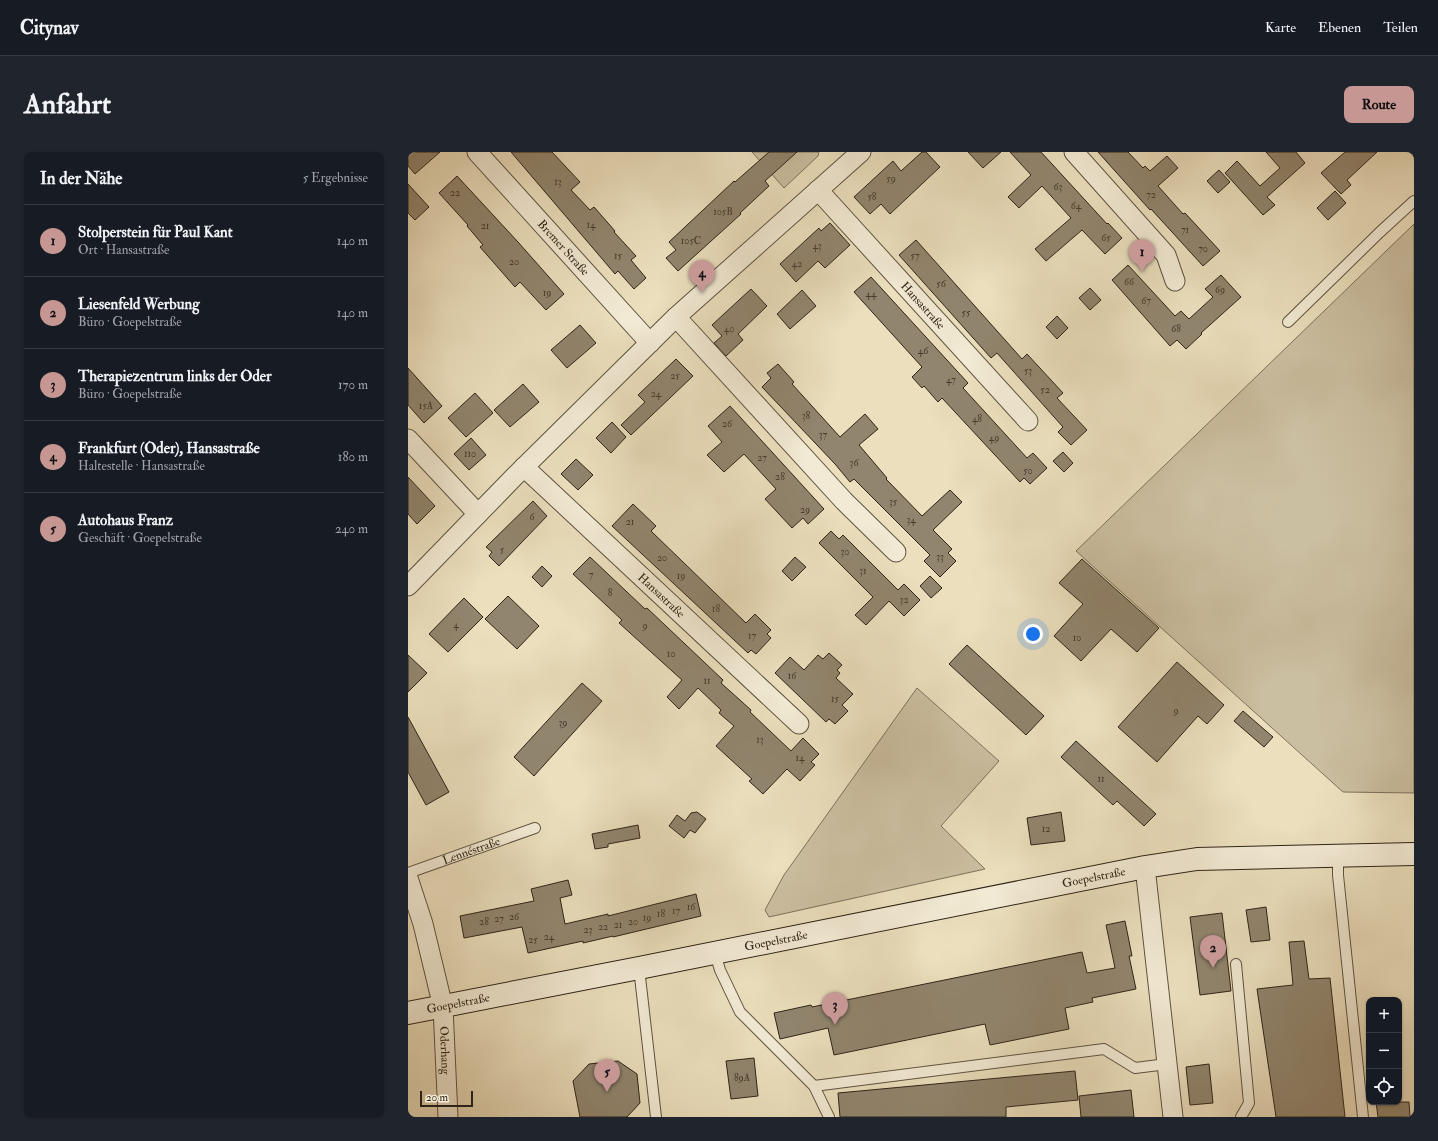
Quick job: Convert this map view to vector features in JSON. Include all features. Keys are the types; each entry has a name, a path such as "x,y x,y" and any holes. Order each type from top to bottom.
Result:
{"street":[{"name":"Bremer Straße","path":"477,152 650,343"},
{"path":"1074,152 1166,255 1175,280"},
{"path":"408,586 524,467 650,343 818,190 854,154"},
{"name":"Hansastraße","path":"818,190 1028,421"},
{"path":"676,318 844,501 896,552"},
{"path":"408,439 478,514"},
{"name":"Hansastraße","path":"524,467 798,724"},
{"name":"Goepelstraße","path":"408,1013 1144,867 1197,859 1414,854"},
{"path":"1144,867 1173,1117"},
{"path":"408,878 423,924 443,1007"},
{"name":"Oderhang","path":"443,1007 448,1117"}],"lane":[{"path":"1288,322 1414,201"},
{"name":"Lennéstraße","path":"408,873 535,828"},
{"path":"1338,856 1338,875 1363,1117"},
{"path":"715,953 720,970 740,1012 814,1086 828,1117"},
{"path":"1236,964 1249,1103 1241,1117"},
{"path":"639,968 656,1117"},
{"path":"814,1086 1104,1049 1135,1068 1167,1064"}],"shaded area":[{"path":"752,152 819,152 818,156 784,188"},
{"path":"1414,224 1414,793 1343,792 1076,551"},
{"path":"917,688 999,761 941,826 985,869 769,917 765,910 784,875"}],"building":[{"path":"408,152 440,152 415,174 408,166"},
{"path":"511,152 552,152 580,182 571,190 590,210 594,207 615,231 614,232 636,256 631,260 646,278 634,289 618,271 615,274"},
{"path":"769,152 797,152 765,181 769,186 740,213 741,214 678,271 666,258 676,250 669,242 734,181 735,182"},
{"path":"922,152 926,152 940,167 890,214 881,204 870,214 854,197 893,161 901,171"},
{"path":"968,152 1001,152 983,168"},
{"path":"1010,152 1041,152 1107,224 1108,223 1122,238 1105,254 1082,230 1046,261 1035,249 1071,218 1042,186 1019,208 1008,197 1031,175"},
{"path":"1098,152 1128,152 1143,168 1145,166 1150,171 1167,156 1178,168 1158,186 1183,214 1185,213 1220,251 1203,266"},
{"path":"1266,152 1296,152 1305,163 1267,197 1275,205 1263,215 1225,173 1237,161 1260,186 1280,168"},
{"path":"1345,152 1377,152 1347,180 1351,185 1341,194 1321,173"},
{"path":"1219,170 1230,182 1218,193 1207,181"},
{"path":"457,176 564,294 546,310 520,282 515,287 480,247 483,245 467,226 468,225 439,193"},
{"path":"408,184 429,207 415,220 408,213"},
{"path":"1335,191 1346,203 1328,220 1317,208"},
{"path":"830,223 850,245 825,268 818,261 796,282 780,264 819,228 821,231"},
{"path":"916,240 1022,359 1027,354 1063,393 1057,398 1087,430 1071,445 1058,432 1063,427 997,353 991,358 899,255"},
{"path":"1128,265 1175,316 1181,311 1189,319 1213,297 1205,289 1221,275 1241,297 1201,333 1202,334 1186,349 1177,340 1170,346 1112,280"},
{"path":"871,277 968,383 963,388 1027,458 1033,453 1047,468 1030,484 1024,478 1020,482 942,398 938,402 924,386 922,388 912,377 922,367 854,292"},
{"path":"1090,288 1101,300 1090,310 1079,298"},
{"path":"751,289 767,306 738,334 743,340 726,356 714,343 722,336 712,325"},
{"path":"802,290 816,306 790,329 777,314"},
{"path":"1057,316 1068,328 1057,339 1046,327"},
{"path":"580,325 596,343 567,368 551,350"},
{"path":"676,359 693,376 631,435 621,425 645,402 638,395"},
{"path":"778,364 794,382 792,384 840,437 865,414 878,429 859,445 887,478 886,479 922,516 950,490 962,502 933,530 952,549 948,553 956,561 940,577 924,561 930,555 854,479 850,482 835,464 762,387 771,378 767,373"},
{"path":"408,368 442,406 424,423 408,405"},
{"path":"523,384 539,402 510,427 494,410"},
{"path":"475,393 493,413 466,437 448,418"},
{"path":"730,406 824,509 808,524 803,518 792,528 765,499 776,489 744,454 724,472 707,455 722,442 708,426"},
{"path":"612,422 626,437 611,453 596,438"},
{"path":"471,438 486,455 469,470 454,454"},
{"path":"1063,452 1073,463 1064,472 1053,461"},
{"path":"576,459 593,475 578,490 561,474"},
{"path":"408,477 435,506 417,524 408,514"},
{"path":"533,501 547,516 499,566 489,556 492,552 486,547"},
{"path":"633,504 656,526 651,531 746,623 755,614 771,630 767,634 771,638 756,654 751,650 748,653 612,526"},
{"path":"831,531 839,539 843,535 898,590 904,584 920,600 904,616 889,601 866,625 855,615 873,597 819,543"},
{"path":"590,557 645,609 647,608 723,680 721,683 751,710 750,712 791,751 803,738 819,754 811,762 815,765 800,781 787,769 763,794 749,781 752,779 716,746 734,726 719,713 721,710 698,688 679,709 667,697 682,680 619,623 622,620 573,574"},
{"path":"795,557 806,567 792,581 782,571"},
{"path":"1082,559 1159,628 1137,652 1111,629 1081,661 1054,636 1083,604 1059,583"},
{"path":"542,566 552,576 542,587 532,577"},
{"path":"930,576 942,588 931,598 920,586"},
{"path":"508,596 539,626 517,649 485,619"},
{"path":"464,598 483,617 448,652 429,634"},
{"path":"967,645 1044,716 1026,735 949,664"},
{"path":"829,653 842,665 837,670 840,673 836,678 853,694 842,705 848,711 835,724 829,719 826,722 775,673 790,657 804,670 818,655 823,659"},
{"path":"408,655 427,673 408,692"},
{"path":"1177,662 1224,705 1207,724 1198,716 1157,762 1118,727"},
{"path":"582,683 602,701 534,776 514,757"},
{"path":"1243,711 1273,737 1264,747 1234,721"},
{"path":"408,717 449,792 426,805 408,772"},
{"path":"1076,741 1156,814 1144,826 1117,801 1113,805 1061,757"},
{"path":"697,812 706,819 695,833 690,830 684,838 669,826 677,815 685,821 691,813"},
{"path":"1061,812 1065,841 1031,845 1027,818"},
{"path":"638,825 640,838 608,844 608,847 595,849 592,834"},
{"path":"568,880 572,895 560,898 565,924 608,914 608,916 696,894 701,916 613,937 583,943 583,941 528,953 522,927 464,938 460,916 534,901 531,889"},
{"path":"1266,907 1270,940 1251,942 1246,910"},
{"path":"1222,913 1231,991 1200,995 1190,917"},
{"path":"1125,921 1132,956 1129,956 1136,989 1092,998 1093,1002 1065,1008 1069,1029 990,1045 985,1024 834,1055 828,1028 780,1039 774,1013 811,1005 812,1007 1082,952 1087,973 1115,968 1106,925"},
{"path":"1304,941 1309,979 1330,978 1345,1117 1276,1117 1257,989 1293,985 1289,942"},
{"path":"754,1058 758,1096 731,1099 726,1061"},
{"path":"618,1061 637,1074 640,1103 627,1117 580,1117 573,1081 589,1064"},
{"path":"1209,1064 1213,1103 1190,1105 1186,1067"},
{"path":"1075,1071 1078,1100 1006,1107 1006,1117 840,1117 838,1093"},
{"path":"1131,1090 1134,1117 1081,1117 1079,1096"},
{"path":"1402,1102 1409,1102 1410,1117 1378,1117 1376,1105 1402,1105"}],"place":[{"name":"Stolperstein für Paul Kant","path":"1142,272"},
{"name":"Frankfurt (Oder), Hansastraße","path":"702,293"},
{"name":"Liesenfeld Werbung","path":"1213,968"},
{"name":"Therapiezentrum links der Oder","path":"835,1025"},
{"name":"Autohaus Franz","path":"607,1092"}]}
